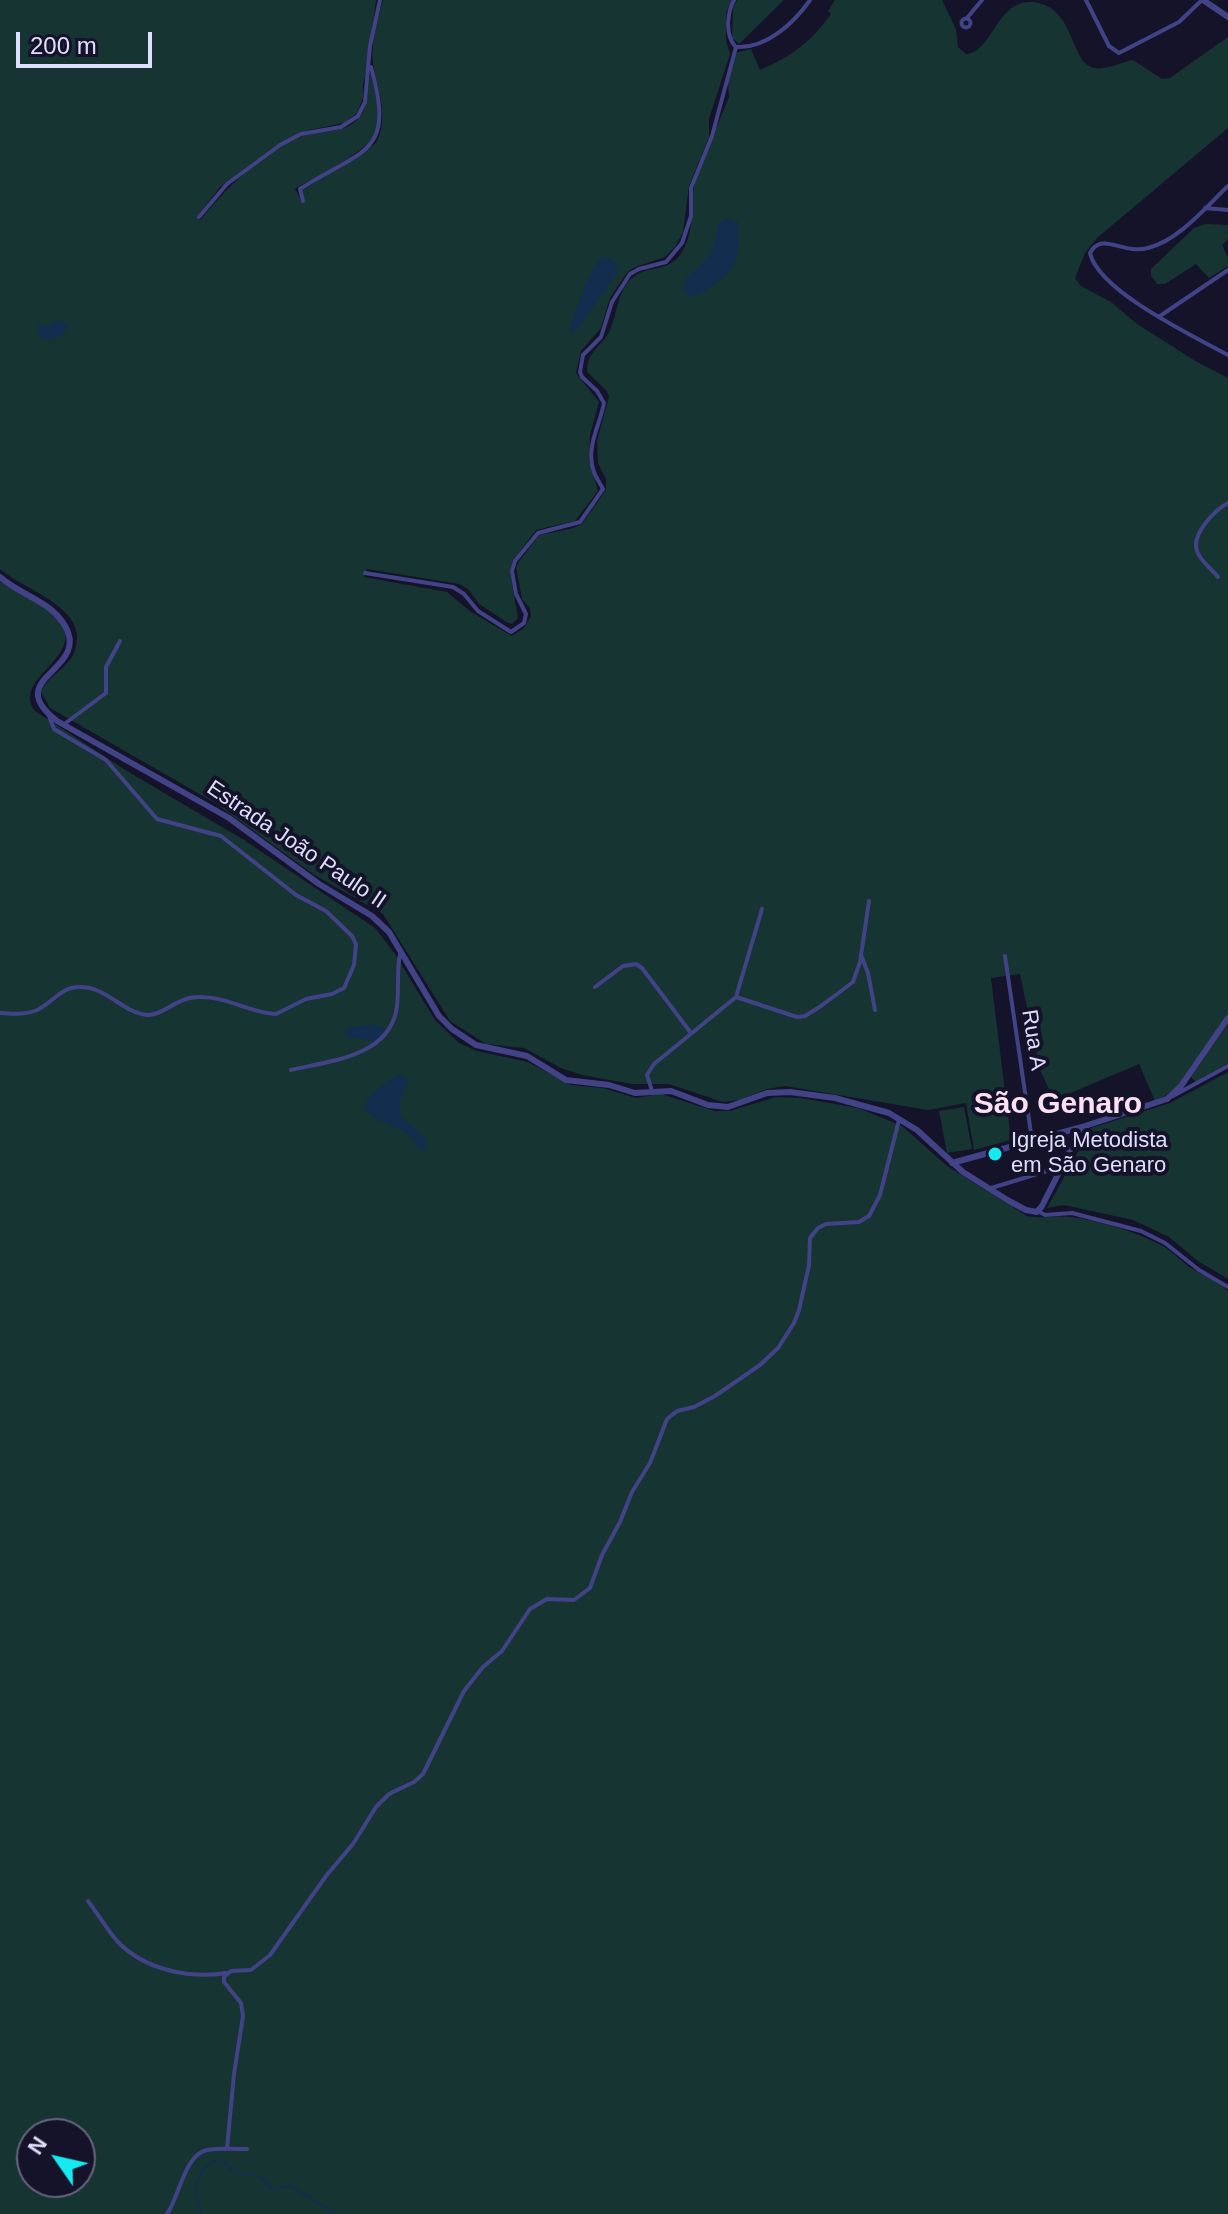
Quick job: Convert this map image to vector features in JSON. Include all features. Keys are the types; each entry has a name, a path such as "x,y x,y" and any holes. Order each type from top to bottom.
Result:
{"street":[{"path":"303,201 300,189 366,149 376,138 379,106 370,65 370,46 380,0"},
{"path":"734,0 728,33 736,47"},
{"path":"736,47 753,45 787,28 810,0"},
{"path":"967,18 982,0"},
{"path":"1086,0 1109,46 1119,53 1179,22 1202,0 1228,17"},
{"path":"365,573 453,587 464,594 478,611 511,632 524,623 526,614 517,599 512,571 515,561 538,533 580,522 602,493 592,460 593,438 604,403 597,391 582,377 583,355 601,337 612,302 630,274 666,262 679,248 690,222 691,188 712,136 736,47"},
{"path":"199,217 227,184 280,145 301,134 341,127 355,119 365,102 365,83 370,65"},
{"path":"1228,186 1157,246 1131,250 1106,242 1098,244 1090,253 1096,266 1132,300 1228,355"},
{"path":"1205,208 1228,210"},
{"path":"1160,316 1228,270"},
{"path":"1218,577 1200,556 1196,544 1213,515 1228,503"},
{"path":"0,577 51,609 67,630 69,642 65,656 42,678 34,693 36,703 49,716 54,729 106,760 157,819 221,836 296,895 326,911 355,940 354,965 348,983 339,991 306,999 276,1014 227,1000 202,997 184,998 158,1013 147,1015 97,990 83,987 66,990 29,1012 0,1013"},
{"path":"63,725 106,693 106,667 120,641"},
{"name":"Estrada João Paulo II","path":"49,716 229,818 319,884 380,922 439,1016 476,1045 527,1056 566,1080 609,1085 635,1093 671,1091 717,1107 740,1104 767,1093 790,1092 835,1098 899,1118 917,1130 952,1163 988,1189 1026,1210 1045,1215 1072,1213 1141,1231 1165,1243 1199,1270 1228,1287"},
{"path":"736,997 789,1016 805,1016 849,986 857,974 869,901"},
{"path":"652,1091 647,1075 650,1068 736,997 762,909"},
{"path":"291,1070 350,1055 384,1038 396,1011 396,978 401,952"},
{"path":"861,955 875,1010"},
{"name":"Rua A","path":"1005,956 1032,1140"},
{"path":"595,987 623,966 636,964 691,1033"},
{"path":"1167,1099 1181,1086 1228,1018"},
{"path":"952,1163 1082,1127 1167,1099 1228,1066"},
{"path":"88,1901 120,1944 169,1971 206,1976 251,1970 270,1955 326,1876 353,1844 376,1807 389,1794 423,1774 464,1691 483,1667 502,1651 530,1609 547,1599 574,1600 590,1588 632,1492 647,1470 667,1419 677,1411 694,1407 715,1396 760,1365 778,1348 799,1310 808,1272 810,1238 815,1230 826,1224 859,1222 869,1216 880,1195 899,1118"},
{"path":"1038,1211 1082,1127"},
{"path":"988,1189 1063,1167"},
{"path":"227,2149 243,2016 238,1999 223,1981 228,1972"},
{"path":"167,2214 194,2157 207,2150 247,2149"}],"green space":[{"path":"0,0 376,0 363,98 357,113 344,123 309,130 274,147 220,187 197,217 200,220 233,184 271,152 300,137 338,130 358,119 367,102 371,72 378,115 373,137 354,154 295,189 302,202 300,192 376,143 382,113 373,47 383,0 732,0 726,13 726,41 730,54 709,119 709,137 689,186 683,232 665,257 633,268 626,274 610,298 601,328 581,351 576,373 599,402 590,435 589,460 598,491 575,521 536,530 513,561 510,572 518,618 512,624 508,623 479,604 468,589 459,584 367,569 364,577 447,592 471,612 512,636 524,628 531,616 530,608 522,599 516,567 518,563 539,535 582,524 606,490 606,479 598,463 597,441 609,397 607,391 587,372 589,359 607,336 622,293 630,280 642,272 670,264 685,246 689,237 695,183 729,97 728,82 735,53 751,49 760,70 782,59 816,33 831,14 828,11 835,0 942,0 956,29 958,47 966,54 983,45 1010,9 1031,2 1045,5 1063,21 1079,54 1091,67 1106,68 1133,60 1162,79 1170,78 1228,37 1228,128 1097,238 1085,253 1075,278 1081,286 1111,302 1137,324 1228,378 1228,1014 1178,1086 1155,1101 1139,1064 1054,1100 1040,1070 1020,974 991,978 1011,1140 974,1150 966,1103 928,1110 785,1086 723,1102 669,1084 632,1084 582,1075 561,1068 524,1048 486,1044 450,1021 383,914 313,874 215,803 50,708 41,692 73,655 77,639 74,625 54,603 0,569"},
{"path":"737,0 784,0 739,44 732,38 733,8"},
{"path":"1206,224 1228,225 1228,239 1222,245 1228,266 1209,278 1196,264 1165,284 1157,284 1151,276 1151,269 1194,228"},
{"path":"0,582 47,610 64,629 65,642 60,653 33,687 30,698 35,711 127,771 244,840 375,928 395,954 435,1020 459,1043 477,1051 528,1062 571,1085 603,1088 636,1098 661,1094 715,1111 730,1111 776,1097 858,1108 902,1126 947,1166 1027,1216 1071,1217 1128,1231 1161,1245 1228,1291 1228,2214 0,2214"},
{"path":"1228,1024 1228,1063 1196,1082 1191,1077"},
{"path":"1228,1072 1228,1279 1198,1261 1169,1237 1133,1220 1064,1205 1047,1208 1091,1128 1170,1103"},
{"path":"964,1107 972,1149 947,1153 939,1111"}],"water":[{"path":"726,218 739,223 735,262 718,282 701,294 689,296 683,289 686,280 707,258 718,224"},
{"path":"603,256 617,263 618,272 577,330 570,333 587,280"},
{"path":"60,320 68,324 63,335 51,340 40,337 38,325 47,326"},
{"path":"373,1025 385,1028 376,1041 347,1037 343,1033 350,1027"},
{"path":"398,1074 406,1077 408,1082 399,1102 401,1117 424,1137 427,1143 423,1151 409,1135 364,1108 367,1098"}],"waterway":[{"path":"202,2214 196,2189 198,2180 206,2167 222,2159 232,2171 261,2177 272,2189 291,2186 336,2214"}],"place":[{"name":"Igreja Metodista em São Genaro","path":"995,1154"}],"district":[{"name":"São Genaro","path":"1058,1105"}]}
